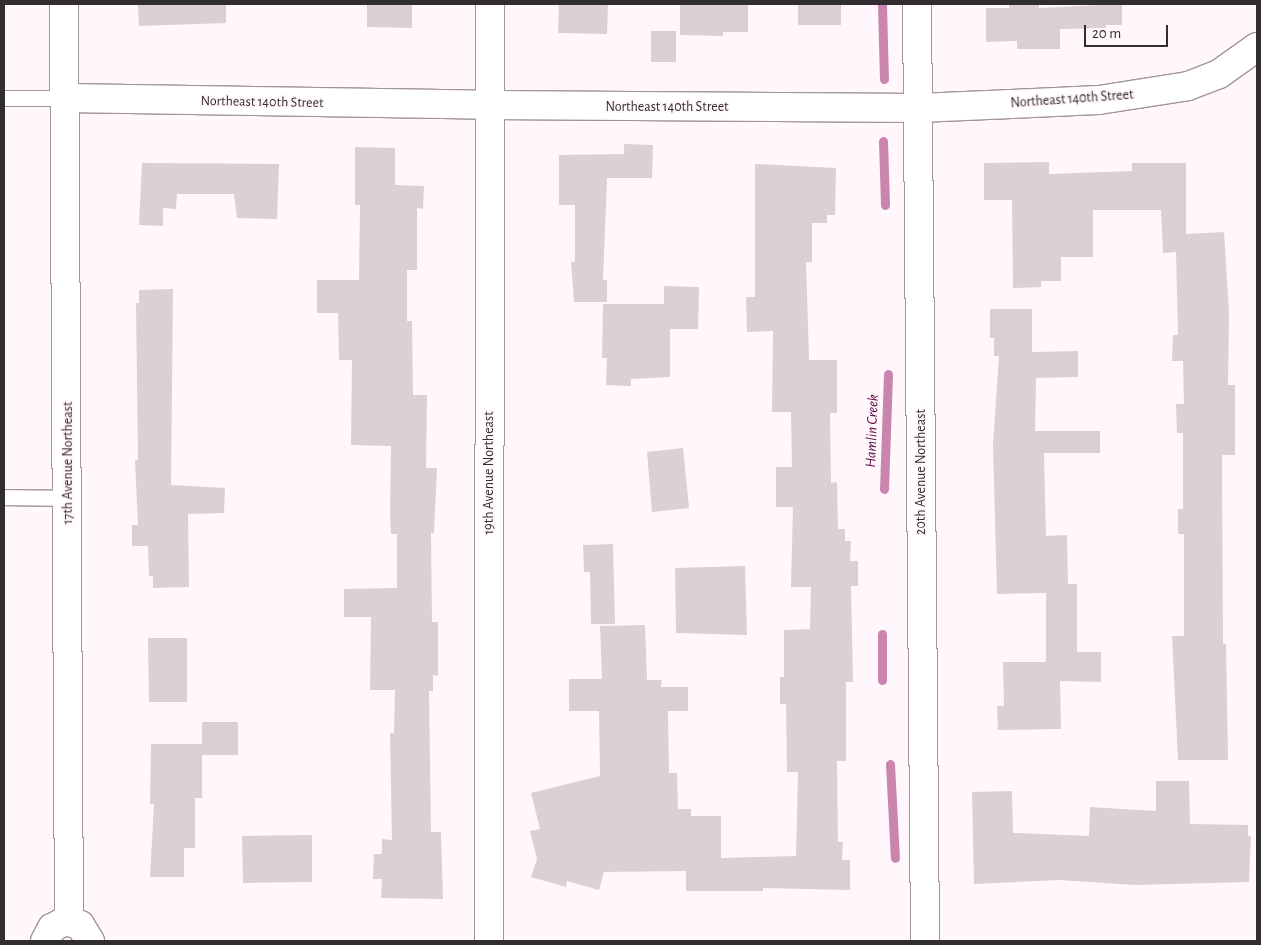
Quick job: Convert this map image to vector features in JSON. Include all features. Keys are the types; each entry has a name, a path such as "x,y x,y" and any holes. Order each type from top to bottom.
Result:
{"street":[{"name":"17th Avenue Northeast","path":"64,4 69,922"},
{"name":"19th Avenue Northeast","path":"489,941 490,4"},
{"name":"20th Avenue Northeast","path":"917,4 925,941"},
{"name":"Northeast 140th Street","path":"65,98 490,106 918,108 1099,100 1153,93 1188,86 1219,74 1257,47"},
{"path":"45,941 52,928 69,922 80,925 90,941"}],"lane":[{"path":"4,98 65,98"},
{"path":"4,497 68,498"}],"building":[{"path":"138,4 226,4 226,23 139,26"},
{"path":"367,4 412,4 412,28 367,27"},
{"path":"559,4 608,4 607,34 558,33"},
{"path":"680,4 748,4 748,32 723,32 723,36 680,35"},
{"path":"798,4 841,4 841,25 798,25"},
{"path":"1009,4 1039,4 1039,8 1122,4 1122,25 1106,25 1106,28 1060,29 1060,49 1017,49 1017,41 986,42 986,8 1009,8"},
{"path":"651,31 676,31 676,62 651,62"},
{"path":"624,144 653,145 652,178 607,178 603,280 607,280 607,302 574,302 571,262 575,262 575,205 559,205 559,155 624,154"},
{"path":"355,147 395,148 395,185 424,186 423,209 417,208 417,270 407,270 407,321 412,321 413,395 427,395 426,468 437,468 434,533 431,533 432,622 438,622 438,676 433,675 433,691 429,691 431,832 441,832 443,899 381,898 382,879 373,879 374,854 382,854 382,839 392,840 390,733 394,733 395,690 370,690 371,617 344,617 344,589 397,588 397,534 391,534 390,515 391,446 351,445 352,360 339,360 338,313 317,313 317,280 359,280 360,205 355,205"},
{"path":"1049,162 1049,174 1132,171 1132,163 1186,163 1186,234 1224,232 1229,312 1228,385 1235,385 1235,455 1222,455 1223,644 1226,644 1228,760 1178,760 1172,636 1184,636 1184,534 1178,534 1178,509 1183,509 1183,433 1177,433 1176,404 1184,404 1183,361 1172,361 1173,335 1178,335 1176,252 1163,253 1161,210 1093,210 1093,257 1061,257 1061,281 1041,281 1041,287 1013,288 1012,200 984,200 984,163"},
{"path":"142,163 279,164 277,219 237,218 234,194 177,194 176,209 163,208 163,226 139,225"},
{"path":"755,164 836,168 835,215 827,215 827,223 812,223 812,262 806,262 809,360 837,360 837,413 830,413 831,483 837,482 838,529 845,529 845,541 851,541 850,561 858,561 858,586 851,586 853,682 846,682 846,761 837,761 838,842 843,842 842,860 850,860 850,890 763,888 763,891 686,891 686,871 604,872 599,890 567,881 566,887 531,877 537,859 530,831 540,829 531,793 600,776 599,711 569,711 569,679 602,679 600,626 645,625 647,680 662,680 661,687 688,687 688,711 668,711 669,773 677,773 678,809 691,809 691,816 721,816 721,858 796,856 798,772 787,772 786,704 780,704 780,677 784,677 784,630 810,629 811,587 791,587 793,507 776,507 776,467 792,467 791,412 772,412 773,331 747,332 746,297 755,297"},
{"path":"664,286 699,287 698,329 670,329 670,377 631,379 631,386 606,385 607,358 602,358 603,304 664,304"},
{"path":"173,289 171,485 225,488 224,513 188,514 189,587 153,588 153,576 149,576 148,546 132,546 132,525 138,525 135,460 138,460 136,303 139,303 139,290"},
{"path":"990,309 1032,309 1032,352 1078,351 1078,377 1036,378 1035,431 1100,431 1100,453 1044,453 1046,536 1067,535 1068,584 1077,584 1077,652 1101,652 1101,682 1060,681 1061,729 998,730 997,706 1004,706 1003,662 1046,662 1046,593 997,594 993,445 999,356 994,356 994,338 990,338"},
{"path":"683,448 689,508 652,512 647,452"},
{"path":"613,544 615,624 591,624 590,572 584,572 583,545"},
{"path":"745,566 747,635 676,633 675,568"},
{"path":"148,638 187,638 187,702 149,702"},
{"path":"202,722 238,722 238,755 202,755 202,798 195,798 195,848 184,848 184,877 150,877 154,804 150,804 151,744 202,744"},
{"path":"1156,781 1189,781 1190,824 1248,825 1248,836 1251,836 1249,882 1135,885 1059,880 974,884 972,792 1012,791 1013,833 1089,836 1090,807 1156,811"},
{"path":"312,835 312,882 243,883 242,836"}],"waterway":[{"name":"Hamlin Creek","path":"882,4 884,79"},
{"name":"Hamlin Creek","path":"883,141 885,205"},
{"name":"Hamlin Creek","path":"884,489 888,374"},
{"name":"Hamlin Creek","path":"882,634 882,680"},
{"name":"Hamlin Creek","path":"890,764 895,858"}]}
